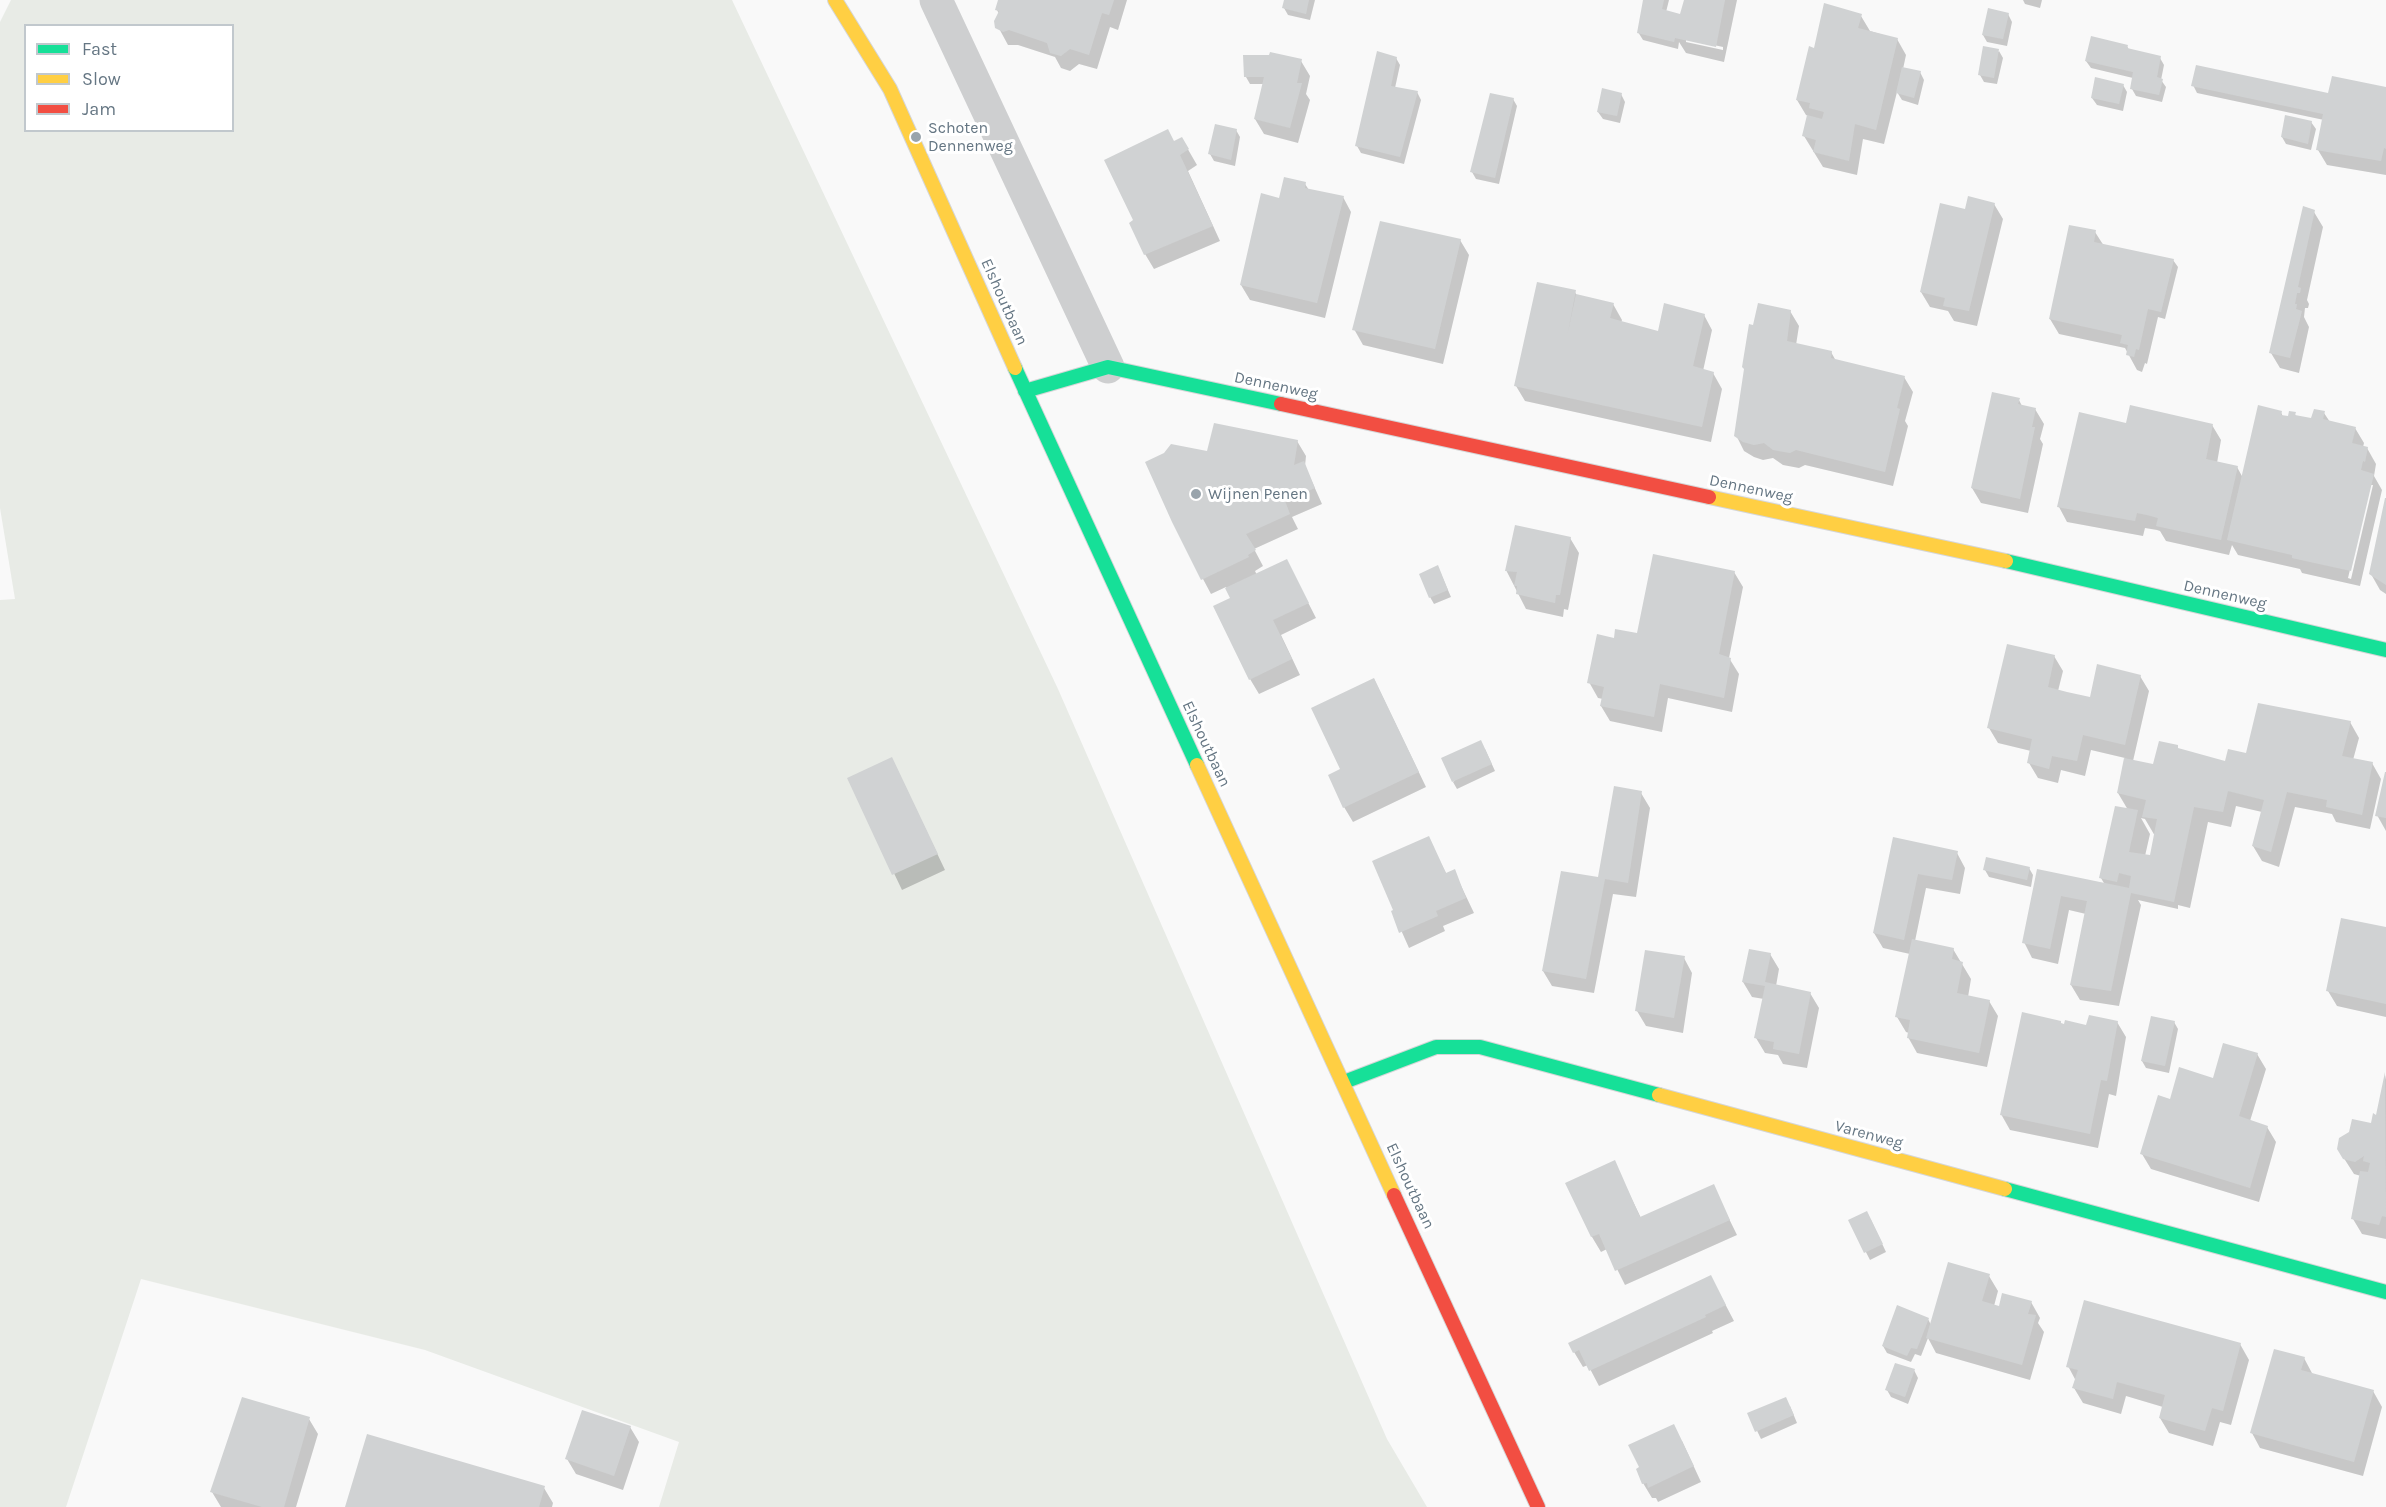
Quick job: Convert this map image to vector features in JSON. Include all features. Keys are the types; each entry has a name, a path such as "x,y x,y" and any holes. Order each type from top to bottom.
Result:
{"street":[{"name":"Elshoutbaan","path":"835,0 890,89 1025,391 1539,1507"},
{"path":"936,0 1108,367 1025,391"},
{"name":"Dennenweg","path":"1108,367 2006,561 2386,650"},
{"name":"Varenweg","path":"1344,1082 1436,1047 1480,1047 2386,1293"}],"shaded area":[{"path":"11,0 732,0 1058,689 1387,1439 1427,1507 659,1507 679,1442 425,1350 141,1279 66,1507 0,1507 0,600 15,599 0,508 0,22"}],"building":[{"path":"998,0 1114,0 1109,15 1102,13 1089,55 1070,49 1061,56 1050,53 1047,43 1009,30 1003,32 995,28 994,21 999,11 995,10"},
{"path":"1284,0 1309,0 1306,14 1282,8"},
{"path":"1643,0 1664,0 1662,9 1680,14 1684,0 1725,0 1716,47 1675,38 1674,42 1637,33"},
{"path":"1824,3 1862,14 1858,28 1898,38 1876,130 1855,124 1849,161 1813,152 1816,140 1802,136 1807,115 1822,119 1824,112 1809,108 1810,103 1796,100 1809,46 1814,48"},
{"path":"1988,8 2009,13 2003,39 1982,35"},
{"path":"2091,36 2161,56 2157,77 2163,79 2159,95 2130,89 2133,72 2085,61"},
{"path":"1983,46 1999,49 1994,78 1978,75"},
{"path":"1377,51 1397,57 1391,86 1418,91 1400,157 1355,146"},
{"path":"1270,52 1302,59 1297,83 1302,83 1290,128 1254,119 1264,77 1244,77 1243,55 1269,55"},
{"path":"2196,65 2328,93 2332,76 2386,87 2386,149 2384,148 2381,161 2316,150 2323,114 2191,86"},
{"path":"1902,67 1921,71 1914,98 1896,93"},
{"path":"2095,77 2124,84 2119,104 2091,98"},
{"path":"1602,88 1622,93 1617,116 1597,112"},
{"path":"1490,93 1514,98 1495,178 1470,172"},
{"path":"2285,115 2312,121 2308,144 2281,137"},
{"path":"1215,124 1237,129 1231,160 1208,154"},
{"path":"1168,129 1174,141 1182,137 1189,149 1180,155 1213,226 1144,255 1129,223 1133,220 1104,160"},
{"path":"1284,177 1306,182 1305,188 1344,196 1317,303 1240,285 1261,193 1279,198"},
{"path":"1968,196 1995,203 1969,311 1943,306 1945,298 1920,292 1940,203 1965,209"},
{"path":"2303,206 2315,210 2298,287 2301,288 2300,293 2297,293 2295,304 2297,304 2296,309 2302,311 2290,358 2269,353"},
{"path":"1380,221 1461,239 1435,349 1352,330"},
{"path":"2069,225 2096,230 2094,242 2174,259 2161,312 2148,309 2139,350 2136,349 2134,357 2126,355 2128,345 2120,343 2122,335 2049,319"},
{"path":"1537,282 1576,290 1567,337 1576,294 1614,303 1610,318 1658,331 1664,303 1705,314 1693,366 1714,372 1702,427 1514,386"},
{"path":"1758,303 1791,310 1787,341 1832,351 1831,358 1905,376 1897,408 1900,409 1885,472 1796,450 1790,453 1773,450 1764,443 1754,445 1734,436 1749,324 1753,325"},
{"path":"1992,392 2020,398 2018,404 2036,408 2032,427 2035,427 2020,499 1971,488"},
{"path":"2130,405 2213,424 2206,459 2238,466 2221,540 2156,526 2158,518 2147,515 2137,513 2135,521 2057,507 2079,412 2126,423"},
{"path":"2258,405 2282,411 2281,415 2288,416 2289,411 2296,412 2295,415 2311,418 2314,409 2325,411 2323,419 2356,427 2352,443 2368,447 2361,470 2374,474 2351,571 2227,540"},
{"path":"1214,423 1298,440 1294,465 1304,461 1315,488 1285,501 1290,514 1246,534 1256,550 1248,555 1249,557 1201,580 1145,462 1164,453 1171,444 1207,451"},
{"path":"2386,498 2386,585 2369,574"},
{"path":"1515,525 1571,537 1560,595 1556,595 1555,603 1516,594 1517,586 1514,586 1517,572 1505,571"},
{"path":"1653,554 1735,571 1719,654 1731,658 1724,698 1660,684 1654,717 1600,706 1604,687 1587,683 1597,634 1614,638 1615,629 1637,633"},
{"path":"1287,559 1309,603 1273,620 1292,659 1249,680 1213,606 1230,598 1225,588"},
{"path":"1438,565 1448,590 1429,598 1419,574"},
{"path":"2007,644 2055,655 2048,687 2067,692 2090,697 2097,664 2141,675 2125,745 2083,735 2077,761 2052,756 2049,769 2027,763 2032,739 1987,728"},
{"path":"1374,678 1419,772 1343,808 1328,775 1340,769 1311,708"},
{"path":"2258,703 2351,721 2342,756 2373,762 2362,815 2326,807 2327,800 2287,792 2271,852 2252,846 2264,800 2228,791 2223,812 2194,807 2174,902 2131,893 2111,991 2070,985 2087,901 2061,896 2050,949 2022,943 2037,869 2129,888 2131,876 2119,873 2117,882 2099,878 2115,806 2138,810 2129,852 2150,855 2157,819 2142,817 2146,800 2117,793 2124,758 2153,764 2159,741 2225,761 2228,749 2246,753"},
{"path":"1481,740 1492,764 1452,782 1441,758"},
{"path":"892,757 938,854 892,875 847,778"},
{"path":"2386,772 2386,818 2375,816"},
{"path":"1614,786 1642,791 1628,883 1605,879 1586,979 1542,971 1561,871 1598,877"},
{"path":"1429,836 1446,873 1455,869 1466,898 1436,911 1438,916 1399,933 1391,911 1393,910 1372,861"},
{"path":"1893,837 1958,851 1952,880 1918,874 1904,940 1873,933"},
{"path":"1986,857 2030,867 2027,880 1983,870"},
{"path":"2341,918 2386,927 2386,1004 2326,991"},
{"path":"1912,939 1954,948 1952,959 1963,962 1957,993 1990,1000 1979,1053 1907,1038 1910,1020 1895,1017"},
{"path":"1749,949 1771,953 1765,982 1811,992 1799,1054 1773,1049 1774,1042 1754,1038 1765,986 1742,982"},
{"path":"1645,950 1685,956 1674,1018 1635,1011"},
{"path":"2022,1012 2061,1021 2064,1024 2065,1020 2086,1025 2089,1015 2118,1021 2107,1081 2101,1080 2090,1134 2000,1115"},
{"path":"2151,1016 2175,1021 2165,1066 2141,1061"},
{"path":"2223,1043 2258,1053 2239,1116 2268,1126 2250,1188 2140,1154 2158,1095 2170,1099 2179,1067 2213,1078"},
{"path":"2385,1072 2386,1217 2382,1216 2379,1225 2351,1219 2360,1171 2368,1172 2370,1163 2363,1161 2364,1156 2355,1162 2343,1159 2337,1149 2339,1138 2349,1132 2352,1119 2371,1123 2373,1113 2376,1115"},
{"path":"1615,1160 1640,1217 1714,1184 1730,1220 1615,1271 1599,1234 1591,1237 1565,1183"},
{"path":"1867,1211 1883,1244 1864,1253 1848,1220"},
{"path":"1948,1262 1990,1274 1982,1301 1999,1306 2002,1293 2032,1301 2028,1314 2036,1315 2022,1365 1926,1338"},
{"path":"1711,1275 1726,1305 1705,1315 1706,1317 1589,1371 1579,1350 1573,1353 1568,1343"},
{"path":"2084,1300 2241,1343 2223,1411 2212,1408 2205,1431 2159,1418 2165,1395 2117,1382 2113,1399 2072,1388 2078,1370 2066,1367"},
{"path":"1897,1305 1929,1318 1917,1349 1911,1348 1907,1356 1882,1346"},
{"path":"2274,1349 2305,1357 2301,1370 2374,1390 2354,1462 2250,1433"},
{"path":"1895,1363 1915,1369 1905,1397 1885,1390"},
{"path":"242,1397 310,1417 284,1507 262,1507 210,1492"},
{"path":"1786,1397 1794,1415 1755,1432 1747,1413"},
{"path":"582,1410 631,1426 614,1476 565,1459"},
{"path":"1674,1424 1694,1466 1648,1488 1647,1483 1642,1484 1636,1469 1639,1467 1628,1445"},
{"path":"367,1434 545,1486 539,1507 345,1507"}],"traffic: fast":[{"path":"1025,391 1108,367 1281,404"},
{"path":"1015,368 1197,765"},
{"path":"2006,561 2386,650"},
{"path":"1344,1082 1436,1047 1480,1047 1659,1095"},
{"path":"2005,1189 2386,1292"}],"traffic: slow":[{"path":"835,0 890,89 1015,368"},
{"path":"1709,497 2006,561"},
{"path":"1197,765 1394,1195"},
{"path":"1659,1095 2005,1189"}],"traffic: jam":[{"path":"1281,404 1709,497"},
{"path":"1394,1195 1538,1507"}],"place":[{"name":"Schoten Dennenweg","path":"916,137"},
{"name":"Wijnen Penen","path":"1196,494"}]}
